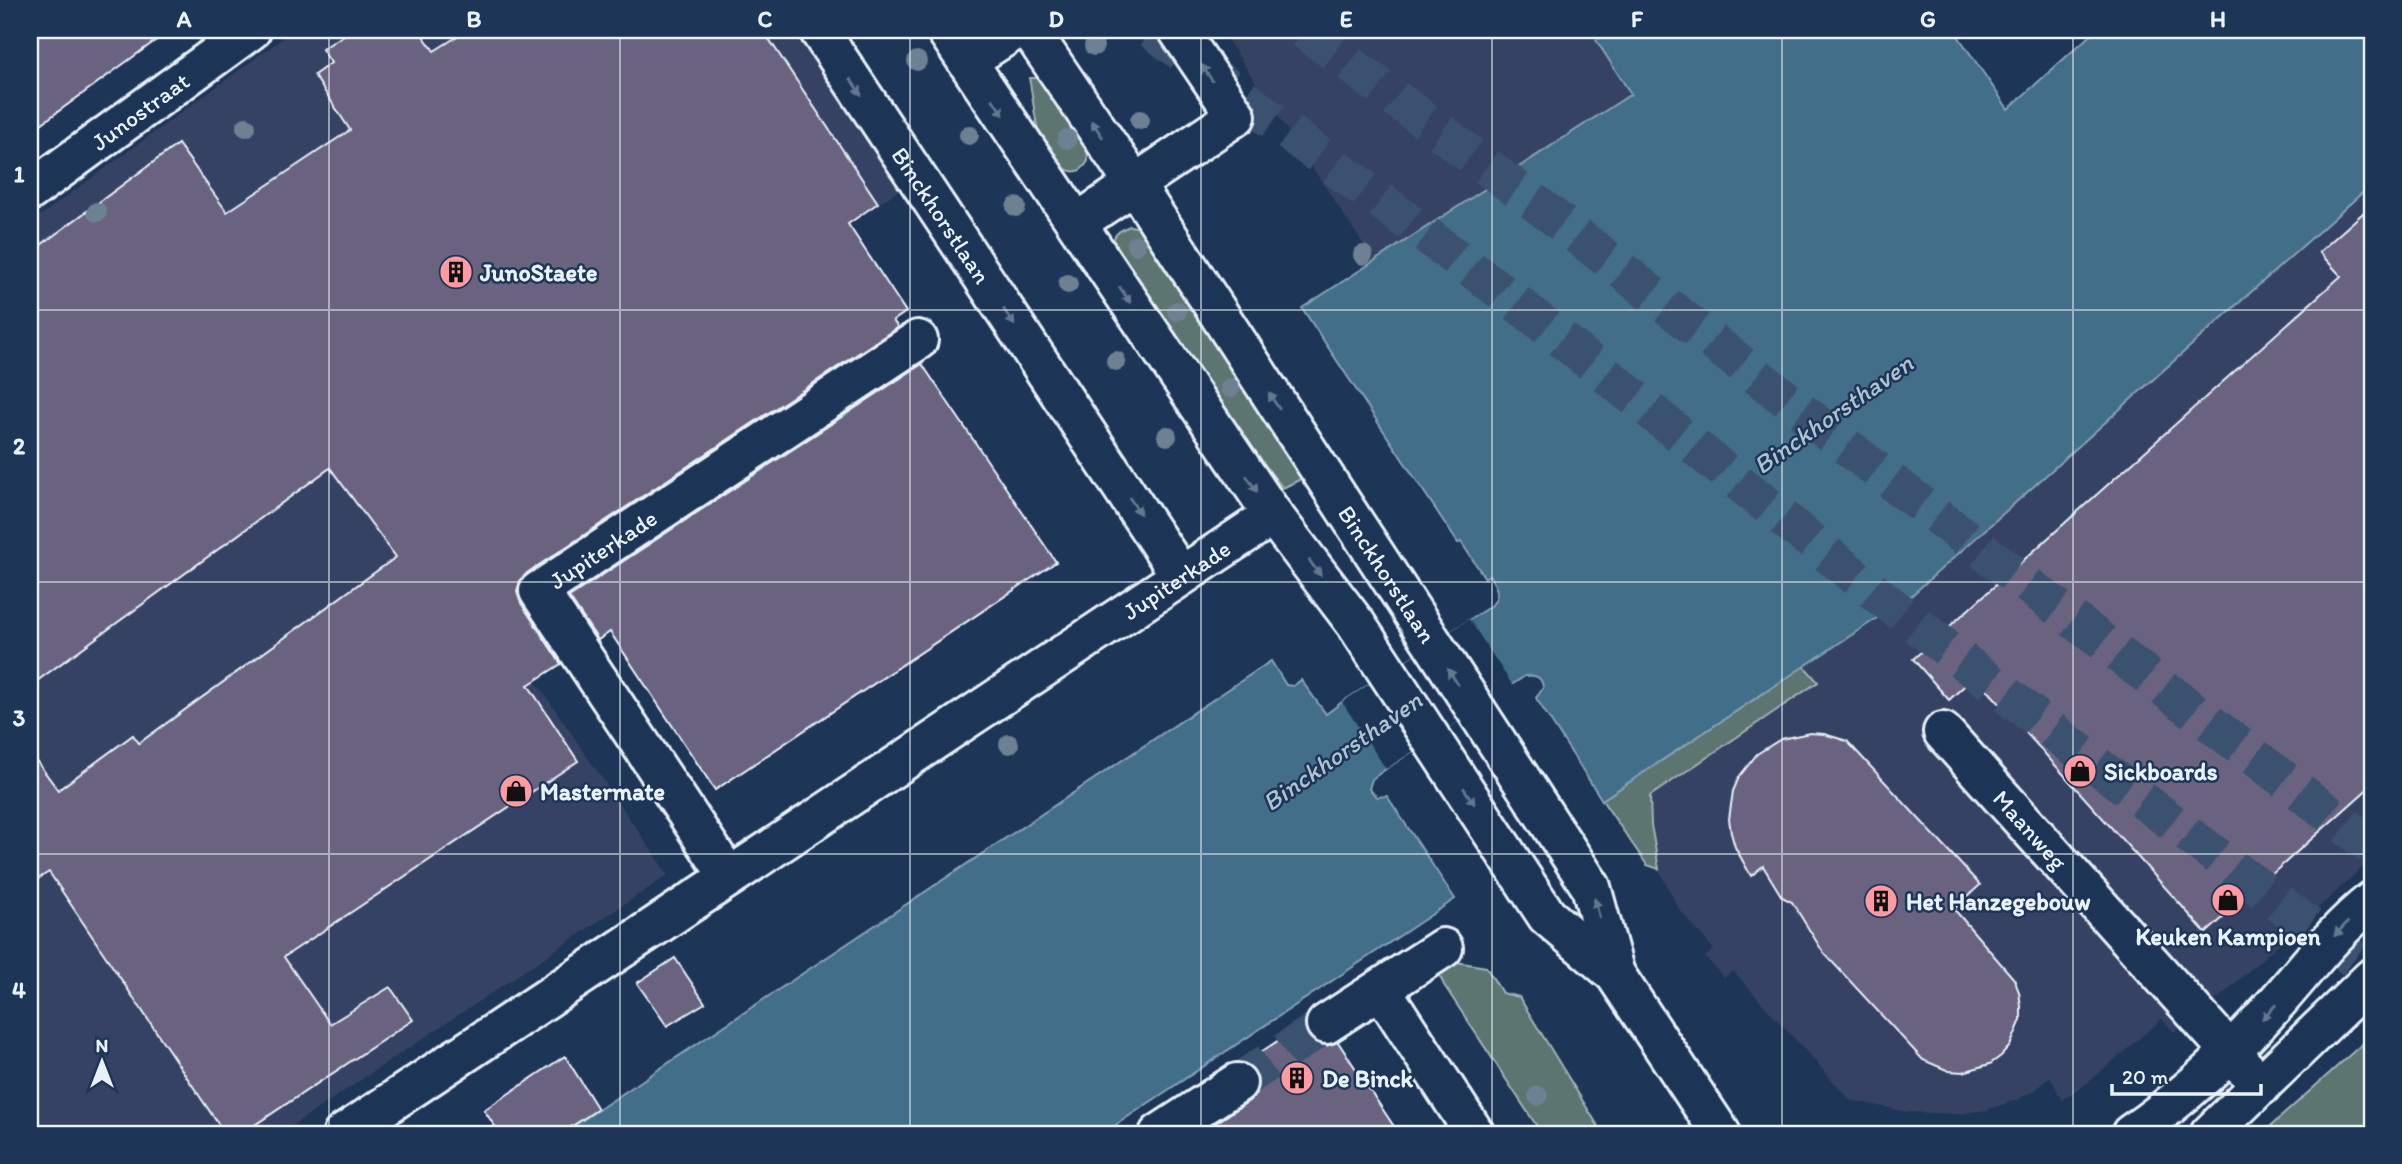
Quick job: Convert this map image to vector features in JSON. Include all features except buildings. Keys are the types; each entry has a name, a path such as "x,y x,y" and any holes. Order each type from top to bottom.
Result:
{"street":[{"name":"Junostraat","path":"30,191 251,30"},
{"name":"Binckhorstlaan","path":"819,30 1181,576"},
{"name":"Binckhorstlaan","path":"1015,30 956,45 1273,515 1356,624 1547,916 1615,974 1720,1134"},
{"name":"Binckhorstlaan","path":"1030,30 1135,185 1591,887 1615,974"},
{"path":"1077,223 1236,116 1178,30"},
{"name":"Jupiterkade","path":"729,877 539,591 918,340"},
{"name":"Jupiterkade","path":"343,1134 1273,515"},
{"name":"Maanweg","path":"1943,732 2261,1086"},
{"path":"2144,1130 2230,1052 2278,1002 2343,926 2372,901"},
{"path":"1326,1024 1390,1003 1443,948"},
{"path":"2210,1134 2372,978"},
{"path":"1390,1003 1475,1134"},
{"path":"1159,1134 1237,1083"}],"shaded area":[{"path":"294,30 803,30 907,185 782,267 434,532 668,875 280,1134 30,1134 30,223"},
{"path":"1221,30 1678,30 1702,64 1374,276 1365,247"},
{"path":"2372,150 2372,859 2220,997 2174,1032 2162,1019 2090,1081 2062,1100 2050,1077 2032,1092 2016,1100 1987,1110 1957,1114 1907,1112 1850,1100 1733,971 1724,978 1705,957 1714,950 1679,909 1659,870 1647,865 1602,800 1603,783"}],"green space":[{"path":"1029,78 1044,82 1087,149 1088,161 1082,169 1067,170 1053,158 1042,141"},
{"path":"1130,226 1141,228 1303,478 1283,488 1240,434 1113,246 1117,233"},
{"path":"1804,666 1818,682 1650,796 1651,825 1659,869 1647,865 1602,800"},
{"path":"1456,962 1486,967 1502,993 1519,997 1603,1134 1542,1134 1444,985 1438,972"},
{"path":"2372,1035 2372,1134 2262,1134"}],"water":[{"name":"Binckhorsthaven","path":"1612,30 1954,30 2008,109 2096,30 2372,30 2372,184 1912,595 1602,800 1536,698 1543,688 1540,679 1532,676 1525,676 1372,779 1369,789 1377,797 1387,796 1455,899 1102,1134 562,1134 1271,661 1286,685 1293,686 1301,680 1326,714 1492,605 1497,593 1489,575 1485,578 1461,542 1458,543 1302,308 1631,94 1596,40"}],"pier":[{"path":"1469,619 1513,686 1386,769 1342,702"}],"tunnel":[{"path":"1152,30 1522,307 1868,587 2116,780 2372,973"},
{"path":"1304,30 1542,208 1892,482 2372,846"},
{"path":"1237,1083 1326,1024"}],"place":[{"name":"JunoStaete","path":"456,272"},
{"name":"Sickboards","path":"2080,771"},
{"name":"Mastermate","path":"516,791"},
{"name":"Keuken Kampioen","path":"2228,900"},
{"name":"Het Hanzegebouw","path":"1881,901"},
{"name":"De Binck","path":"1297,1078"}]}
